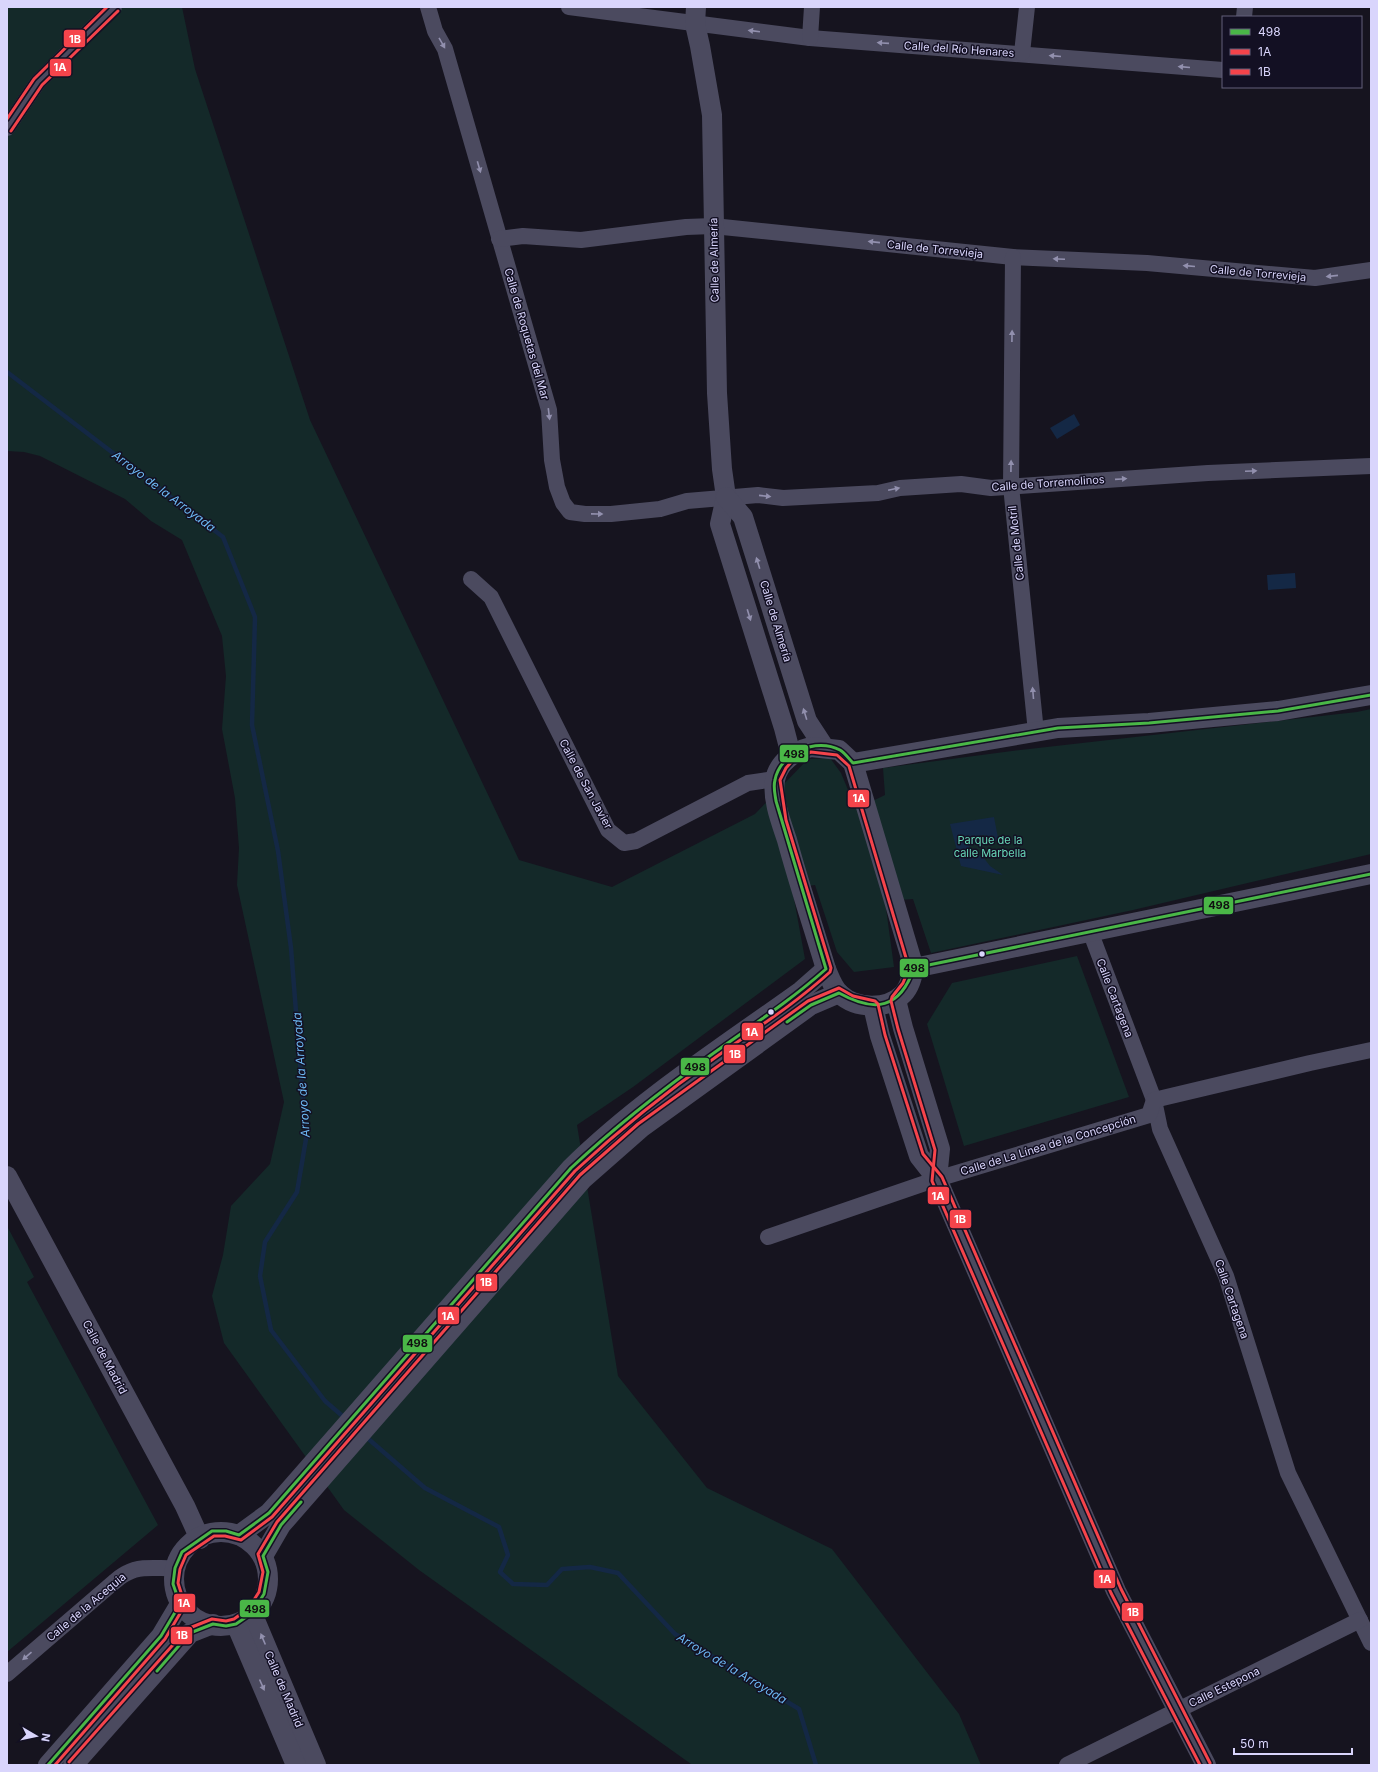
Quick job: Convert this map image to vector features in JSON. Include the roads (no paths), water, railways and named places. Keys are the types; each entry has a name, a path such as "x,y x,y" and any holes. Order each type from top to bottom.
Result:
{"street":[{"path":"7,128 38,82 114,7"},
{"name":"Calle de Roquetas del Mar","path":"428,7 435,31 445,49 549,410 552,460 557,487 562,503 570,512 585,514 611,514 660,509 687,501 726,497"},
{"name":"Calle del Río Henares","path":"569,7 696,16 810,38 1022,53 1222,70"},
{"path":"681,7 696,16"},
{"path":"810,38 812,7"},
{"path":"1022,53 1027,7"},
{"name":"Calle de Almería","path":"696,16 712,115 717,394 722,469 726,497 720,524 782,720 791,755"},
{"name":"Calle de Torrevieja","path":"499,240 523,236 581,240 686,227 713,226 1013,257 1147,263 1314,278 1371,270"},
{"name":"Calle de Motril","path":"1013,257 1011,486 1036,732"},
{"name":"Calle de Torremolinos","path":"726,497 758,495 783,498 878,493 900,488 961,484 991,488 1208,473 1371,466"},
{"name":"Calle de Almería","path":"726,497 743,517 807,721 824,747"},
{"name":"Calle de San Javier","path":"470,579 491,597 608,830 624,843 636,841 748,783 775,779"},
{"path":"853,762 1058,728 1149,723 1278,711 1371,695"},
{"path":"811,747 824,747 839,750 853,762 914,968 911,981 904,993 896,1000 873,1006 848,1000 839,993 831,981 781,821 775,789 775,779 782,765 791,755 801,750 811,747"},
{"path":"914,968 1371,874"},
{"name":"Calle Cartagena","path":"1090,931 1154,1100 1160,1129 1226,1276 1288,1473 1371,1642"},
{"path":"606,1146 630,1114 801,991 826,969"},
{"path":"262,1556 280,1525 285,1508 570,1168 606,1146 641,1128 811,1005 839,993"},
{"path":"896,1000 903,1028 940,1149 937,1179"},
{"path":"873,1006 880,1036 918,1156 937,1179 1116,1591 1206,1765"},
{"path":"1154,1100 1310,1062 1371,1050"},
{"name":"Calle de La Línea de la Concepción","path":"768,1237 937,1179 1149,1115 1154,1100"},
{"name":"Calle de Madrid","path":"7,1176 185,1506 200,1539"},
{"path":"239,1535 269,1513 285,1508"},
{"path":"212,1531 226,1531 239,1535 251,1542 262,1556 268,1572 264,1594 252,1613 236,1624 226,1626 199,1620 190,1614 180,1604 173,1584 175,1568 182,1552 212,1531"},
{"name":"Calle de la Acequia","path":"7,1674 114,1582 128,1572 146,1568 175,1568"},
{"path":"48,1765 161,1636 180,1604"},
{"name":"Calle de Madrid","path":"252,1613 316,1765"},
{"name":"Calle Estepona","path":"1067,1765 1360,1620"},
{"path":"73,1765 190,1633 213,1624"},
{"name":"Calle de Madrid","path":"236,1624 291,1762"}],"water":[{"path":"1074,414 1080,425 1057,439 1050,428"},
{"path":"1295,573 1296,588 1268,590 1267,575"},
{"path":"994,817 999,843 987,836 978,836 972,843 966,855 969,858 978,855 983,857 990,866 1003,875 961,866 950,824"}],"waterway":[{"name":"Arroyo de la Arroyada","path":"7,372 223,537 255,617 252,725 278,851 291,948 306,1139 297,1192 265,1242 260,1276 271,1330 325,1401 346,1419"},
{"name":"Arroyo de la Arroyada","path":"365,1436 425,1488 499,1527 508,1555 500,1572 513,1584 547,1585 562,1569 590,1567 618,1573 675,1634 799,1709 816,1765"}],"park label":[{"name":"Parque de la calle Marbella","path":"990,846"}]}
